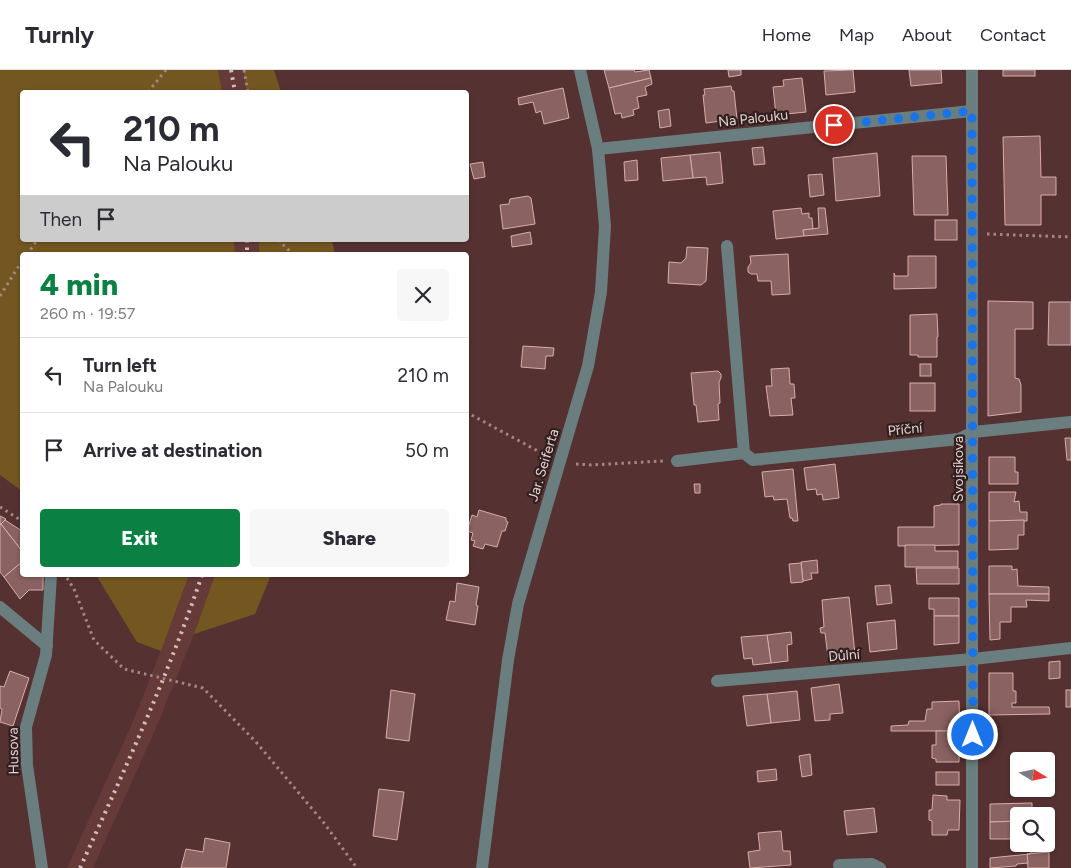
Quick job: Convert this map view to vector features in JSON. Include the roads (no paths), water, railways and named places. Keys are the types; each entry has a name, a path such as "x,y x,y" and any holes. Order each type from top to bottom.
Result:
{"street":[{"name":"Jar. Seiferta","path":"482,868 508,660 518,604 588,366 602,292 605,226 598,149 580,70"},
{"name":"Svojsíkova","path":"972,70 972,868"},
{"name":"Na Palouku","path":"598,149 972,111"},
{"path":"727,246 744,453"},
{"name":"Příční","path":"677,461 744,453 754,460 959,439 973,432 1071,422"},
{"name":"Husova","path":"42,868 27,765 26,727 46,655 50,577"},
{"path":"0,607 47,646"},
{"name":"Důlní","path":"717,681 973,659 1071,648"},
{"path":"839,866 872,864 880,868"}],"railway":[{"path":"231,70 235,90"},
{"path":"247,242 247,252"},
{"path":"80,868 160,687 201,577"}]}
